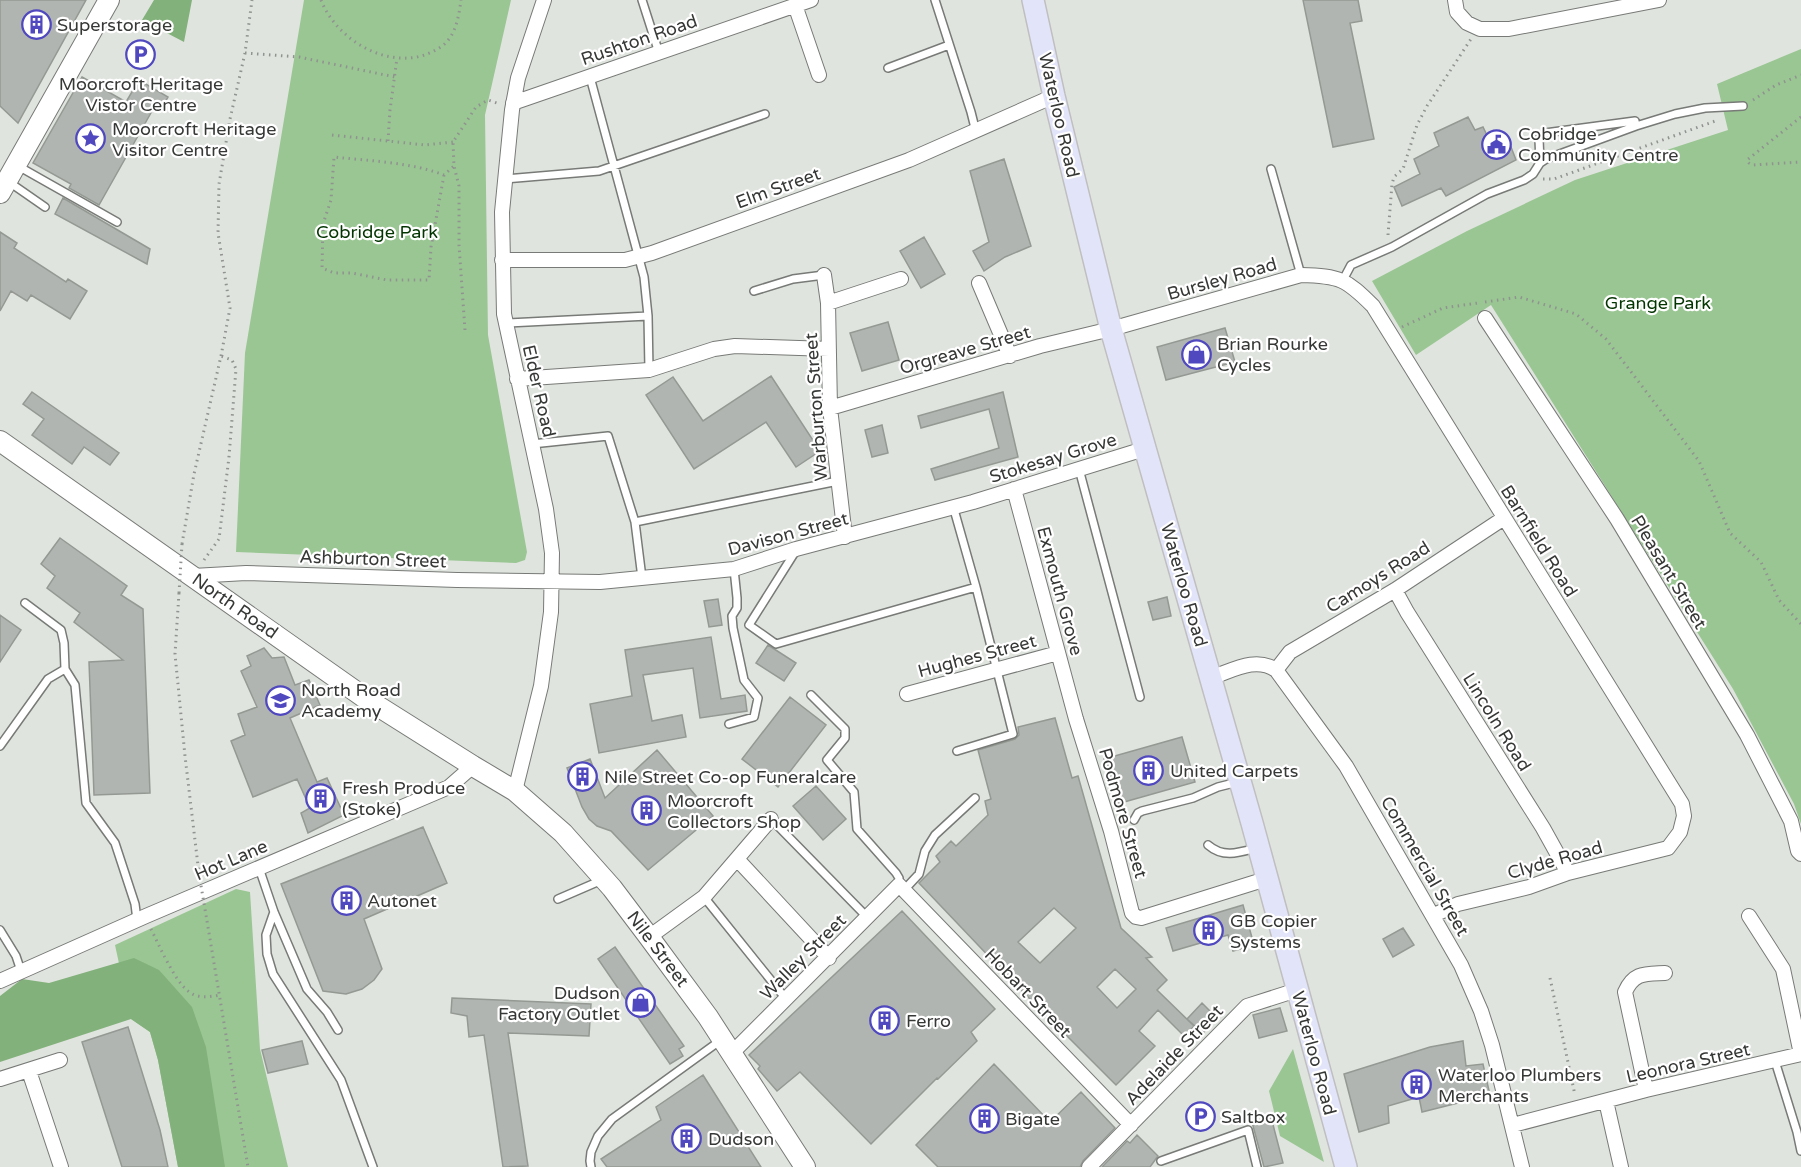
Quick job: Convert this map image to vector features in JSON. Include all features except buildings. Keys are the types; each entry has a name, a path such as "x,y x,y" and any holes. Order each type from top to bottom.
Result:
{"main road":[{"path":"7,179 109,0"},
{"name":"Waterloo Road","path":"1033,0 1053,96 1144,449 1240,781 1346,1167"},
{"name":"North Road","path":"0,441 365,698 472,766"},
{"name":"Nile Street","path":"472,766 515,790 563,833 604,879 650,937 727,1046 805,1167"}],"street":[{"name":"Elder Road","path":"515,790 541,686 551,612 552,553 546,509 505,318 502,296 502,212 518,78 544,0"},
{"name":"Rushton Road","path":"513,106 590,76 812,0"},
{"path":"1455,0 1457,12 1467,23 1480,29 1509,29 1659,0"},
{"path":"795,5 819,75"},
{"name":"Elm Street","path":"502,260 625,260 640,257 909,160 1053,96"},
{"name":"Warburton Street","path":"824,275 828,303 830,408 845,537"},
{"name":"Bursley Road","path":"1112,329 1301,275 1329,276 1342,280"},
{"path":"828,303 902,279"},
{"name":"Barnfield Road","path":"1342,280 1354,288 1372,306 1682,804 1684,816 1680,832"},
{"path":"979,284 1010,356"},
{"name":"Pleasant Street","path":"1485,318 1617,519 1747,735 1791,821 1801,854"},
{"name":"Orgreave Street","path":"830,408 1112,329"},
{"path":"517,379 649,370 735,345 828,349"},
{"name":"Stokesay Grove","path":"956,506 1144,449"},
{"name":"Exmouth Grove","path":"1014,489 1076,718"},
{"name":"Davison Street","path":"551,582 600,582 734,569 796,549 956,506"},
{"name":"Camoys Road","path":"1276,670 1290,652 1395,590 1504,518"},
{"name":"Ashburton Street","path":"193,576 246,573 551,582"},
{"name":"Lincoln Road","path":"1395,590 1543,828 1568,873"},
{"name":"Hughes Street","path":"907,694 1058,653"},
{"path":"1210,678 1253,663 1266,663 1276,670"},
{"name":"Commercial Street","path":"1276,670 1346,766 1461,965 1481,1011 1513,1125 1522,1167"},
{"name":"Podmore Street","path":"1076,718 1111,831 1132,913 1136,917 1141,918 1198,902 1266,879"},
{"name":"Hot Lane","path":"0,981 449,786 472,766"},
{"path":"650,937 704,897 771,819"},
{"name":"Clyde Road","path":"1434,915 1458,904 1668,848 1680,832"},
{"path":"736,859 829,958"},
{"name":"Walley Street","path":"727,1046 786,999 901,888"},
{"name":"Hobart Street","path":"901,888 1131,1125"},
{"path":"1749,916 1783,969 1801,1054"},
{"path":"1646,1090 1624,992 1630,981 1641,974 1665,973"},
{"name":"Adelaide Street","path":"1089,1167 1247,1006 1297,990"},
{"name":"Leonora Street","path":"1513,1125 1646,1090 1801,1054"},
{"path":"0,1079 60,1060"},
{"path":"29,1071 61,1167"},
{"path":"1606,1101 1621,1167"}],"lane":[{"path":"642,0 659,52"},
{"path":"934,0 976,132"},
{"path":"888,68 949,45"},
{"path":"590,76 640,257 648,316 649,370"},
{"path":"1342,280 1351,265 1387,249 1487,194 1524,180 1533,174 1540,163 1546,159 1675,114 1705,108 1743,106"},
{"path":"505,179 599,171 616,167 765,114"},
{"path":"1540,163 1539,139 1545,133 1635,122 1636,126"},
{"path":"1271,169 1301,275"},
{"path":"7,179 45,207"},
{"path":"7,179 117,222"},
{"path":"754,291 793,279 824,275"},
{"path":"505,318 648,316"},
{"path":"532,444 608,436 635,522 642,578"},
{"path":"1079,469 1140,697"},
{"path":"635,522 838,482"},
{"path":"956,506 1012,734 957,751"},
{"path":"796,549 749,625 776,644 976,587"},
{"path":"729,724 754,717 758,699 744,680 733,628 732,616 737,608 734,569"},
{"path":"25,603 61,630 65,669 75,684 86,803 115,843 141,918"},
{"path":"0,746 48,679 65,669"},
{"path":"811,695 845,729 845,738 828,760 854,792 857,829 896,873 901,888 919,874 925,851 935,835 975,798"},
{"path":"1134,820 1142,811 1193,798 1218,787 1240,781"},
{"path":"771,819 868,918"},
{"path":"1208,845 1222,854 1233,854 1258,847"},
{"path":"259,867 274,912 307,989 327,1012 338,1030"},
{"path":"558,899 604,879"},
{"path":"704,897 786,999"},
{"path":"274,912 266,935 267,954 273,974 341,1080 373,1167"},
{"path":"0,930 16,957 21,971"},
{"path":"591,1167 591,1152 598,1136 612,1119 727,1046"},
{"path":"1775,1061 1799,1132 1801,1150"},
{"path":"1161,1161 1248,1130 1257,1167"}],"path":[{"path":"248,1167 200,874 175,654 182,544 194,474 230,308 218,233 219,184 230,119 245,53 252,0"},
{"path":"321,0 326,15 354,42 384,57 397,58 423,55 444,46 457,23 461,0"},
{"path":"1387,249 1394,177 1403,169 1417,125 1426,106 1480,29"},
{"path":"245,53 299,57 395,77"},
{"path":"388,141 397,58"},
{"path":"1524,180 1554,179 1723,119 1776,85 1801,75"},
{"path":"465,330 459,244 459,186 454,166 453,142 476,107 488,100 513,106"},
{"path":"1801,117 1747,160 1753,165 1801,162"},
{"path":"332,135 425,145 453,142"},
{"path":"444,175 433,170 334,157 331,200 323,224 322,268 334,273 352,273 387,280 429,280 431,247 444,175 454,166"},
{"path":"1389,333 1443,308 1520,297 1576,314 1606,339 1699,461 1730,533 1761,562 1779,600 1801,624"},
{"path":"193,576 219,539 236,369 232,360 221,356"},
{"path":"141,918 166,961 188,992 204,997 220,995"},
{"path":"1550,978 1577,1108"}],"green space":[{"path":"154,0 192,0 184,42 142,20"},
{"name":"Cobridge Park","path":"304,0 511,0 485,115 488,335 527,552 525,560 516,563 236,552 245,353"},
{"name":"Grange Park","path":"1801,49 1801,824 1794,804 1733,689 1491,305 1416,355 1372,281 1467,231 1575,180 1728,130 1717,84"},
{"path":"236,889 250,892 260,1049 288,1167 178,1167 158,1060 150,1032 131,1019 115,945"},
{"path":"134,958 159,970 192,1007 206,1047 225,1167 178,1167 158,1060 150,1032 131,1019 0,1062 0,996 22,979 49,983"},
{"path":"1293,1049 1324,1162 1280,1136 1269,1091"}],"place":[{"name":"Superstorage","path":"36,25"},
{"name":"Moorcroft Heritage Vistor Centre","path":"141,55"},
{"name":"Moorcroft Heritage Visitor Centre","path":"91,139"},
{"name":"Cobridge Community Centre","path":"1497,144"},
{"name":"Brian Rourke Cycles","path":"1196,354"},
{"name":"North Road Academy","path":"280,700"},
{"name":"United Carpets","path":"1149,771"},
{"name":"Nile Street Co-op Funeralcare","path":"583,777"},
{"name":"Fresh Produce (Stoke)","path":"321,798"},
{"name":"Moorcroft Collectors Shop","path":"646,811"},
{"name":"Autonet","path":"346,901"},
{"name":"GB Copier Systems","path":"1209,931"},
{"name":"Dudson Factory Outlet","path":"641,1003"},
{"name":"Ferro","path":"885,1021"},
{"name":"Waterloo Plumbers Merchants","path":"1417,1085"},
{"name":"Saltbox","path":"1200,1117"},
{"name":"Bigate","path":"984,1119"},
{"name":"Dudson","path":"687,1139"}]}
